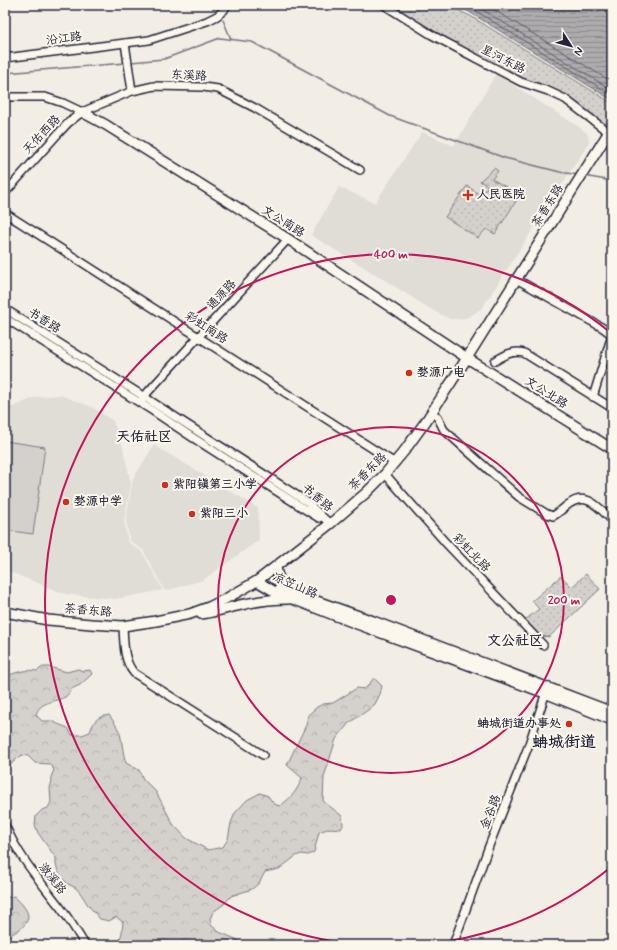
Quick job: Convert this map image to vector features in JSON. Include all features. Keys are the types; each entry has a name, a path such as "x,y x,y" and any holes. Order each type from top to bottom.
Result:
{"main road":[{"name":"文公南路","path":"82,112 106,125 288,239 467,358"},
{"name":"茶香东路","path":"5,612 48,620 123,626 156,621 190,614 209,607 257,581 276,567 367,492 395,463 432,412 584,172 611,132"},
{"name":"文公北路","path":"467,358 612,449"},
{"path":"276,567 278,578 295,596"},
{"name":"凉笠山路","path":"257,581 295,596 373,621 546,690 612,720"},
{"path":"190,614 216,612 246,603 295,596"},
{"name":"凉笠山路","path":"546,690 612,712"}],"street":[{"path":"132,91 125,43 149,40 207,21 217,16 227,5"},
{"name":"星河东路","path":"384,5 432,35 521,82 548,91 565,99 611,132"},
{"name":"沿江路","path":"5,58 125,43"},
{"name":"东溪路","path":"82,112 132,91 154,86 203,86 218,89 255,108 360,170"},
{"path":"5,97 45,97 63,103 82,112"},
{"name":"天佑西路","path":"5,193 68,123 82,112"},
{"name":"彩虹南路","path":"5,214 199,336 395,463"},
{"name":"通源路","path":"142,400 288,239"},
{"path":"516,279 611,334 593,397"},
{"name":"书香路","path":"5,309 142,400"},
{"name":"书香路","path":"5,318 142,400 307,502 330,524"},
{"path":"496,361 510,352 524,353 612,408"},
{"path":"432,412 438,418 444,430 519,497 542,511 553,516 575,500 586,499 592,502 612,520"},
{"name":"彩虹北路","path":"385,474 445,542 543,645"},
{"path":"123,626 127,661 134,673 262,755"},
{"name":"金谷路","path":"453,945 489,846 528,747 546,690"},
{"name":"潋溪路","path":"5,825 18,851 34,875 69,919 85,945"}],"shaded area":[{"name":"人民医院","path":"496,74 579,127 587,133 589,140 588,144 482,308 469,317 450,319 432,310 311,235 339,187 375,203 422,132 454,146"},
{"name":"婺源中学","path":"60,395 92,407 113,421 122,444 131,484 124,521 128,542 142,552 163,590 115,599 65,594 5,570 5,407 13,407 36,397"},
{"name":"紫阳三小","path":"154,445 258,508 259,540 203,580 165,591 143,550 130,541 126,520 133,479"}],"green space":[{"path":"388,5 448,5 472,17 612,103 612,113 605,125 589,115 553,97 509,78"},
{"path":"494,168 498,171 492,179 520,195 495,234 486,229 478,238 445,217 467,186 479,194 483,192 488,186 480,181"},
{"path":"5,441 45,447 33,534 5,530"},
{"path":"586,574 600,589 549,637 541,636 525,620 539,609 532,601 561,576 572,587"},
{"path":"43,667 49,667 67,672 78,669 83,671 90,670 92,674 80,685 71,689 65,697 44,704 38,710 36,715 42,721 52,721 68,728 72,735 82,735 90,732 96,720 109,715 119,732 126,763 139,770 143,779 156,792 173,824 186,838 208,850 223,847 228,839 231,823 235,813 247,800 260,793 268,796 274,804 280,806 294,794 302,778 287,765 306,725 308,715 317,707 323,704 333,703 357,688 365,689 374,678 382,686 375,704 349,723 336,739 324,777 323,801 342,816 343,825 341,829 330,828 319,832 314,852 308,855 301,854 296,856 279,869 265,872 259,883 252,889 231,896 224,904 213,912 210,919 211,925 219,932 238,940 243,945 122,945 120,940 123,922 116,917 109,921 100,919 76,888 68,884 59,875 56,858 38,833 35,825 36,816 42,810 48,808 51,802 51,777 54,770 50,764 35,763 28,756 22,755 13,762 5,772 5,676 18,672 33,670 37,671"},
{"path":"14,896 27,911 28,917 23,927 5,937 5,898"}],"water":[{"path":"455,5 612,5 612,100 469,12"}],"waterway":[{"path":"223,20 231,39"},
{"path":"131,62 164,59 220,38 252,42 390,116 505,158 560,172 579,175"},
{"path":"5,73 125,63"},
{"path":"584,176 612,181"}],"place":[{"name":"人民医院","path":"468,195"},
{"name":"婺源广电","path":"409,373"},
{"name":"紫阳镇第三小学","path":"165,485"},
{"name":"婺源中学","path":"66,502"},
{"name":"紫阳三小","path":"192,514"},
{"name":"蚺城街道办事处","path":"569,724"}],"district":[{"name":"天佑社区","path":"144,437"},
{"name":"文公社区","path":"515,641"},
{"name":"蚺城街道","path":"564,742"}]}
